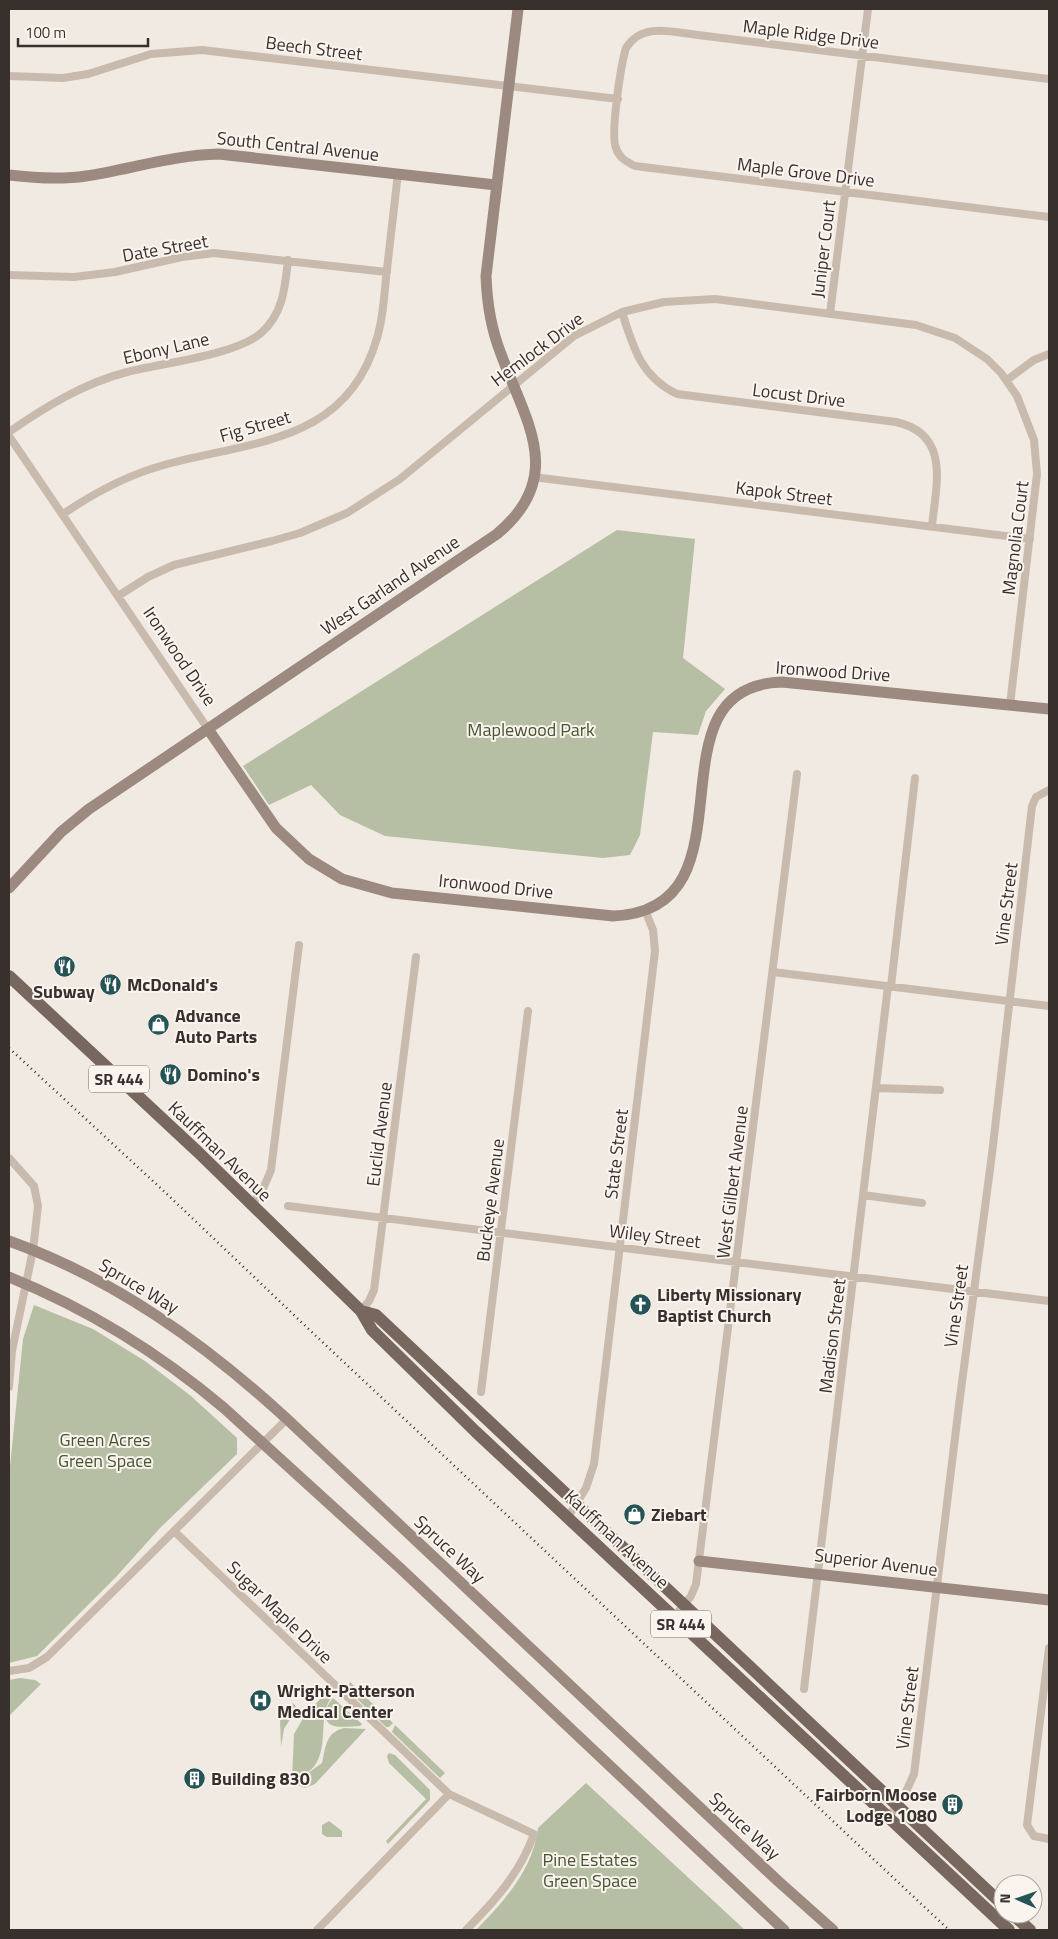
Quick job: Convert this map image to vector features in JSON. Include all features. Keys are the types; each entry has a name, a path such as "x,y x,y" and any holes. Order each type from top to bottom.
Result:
{"main road":[{"name":"Kauffman Avenue","path":"9,976 198,1152 251,1206 361,1311 372,1330 476,1432 1009,1930"},
{"name":"Kauffman Avenue","path":"361,1311 376,1315 993,1896"}],"street":[{"name":"West Garland Avenue","path":"9,888 61,832 88,809 497,534 520,509 534,477 536,457 534,436 497,345 487,294 487,258 518,9"},
{"name":"Juniper Court","path":"830,314 868,9"},
{"name":"Maple Ridge Drive","path":"618,99 626,48 635,37 649,31 1049,79"},
{"name":"Beech Street","path":"9,76 63,78 88,74 151,54 202,50 618,99"},
{"name":"Maple Grove Drive","path":"618,99 614,135 615,147 622,159 635,166 1049,218"},
{"name":"South Central Avenue","path":"9,175 70,178 100,174 183,156 219,154 496,185"},
{"name":"Fig Street","path":"62,514 101,490 141,472 164,464 278,439 300,430 326,414 352,388 372,351 381,324 398,173"},
{"name":"Date Street","path":"9,275 29,278 87,276 205,254 230,254 387,272"},
{"name":"Ebony Lane","path":"9,432 56,402 106,379 126,372 232,348 252,340 268,326 277,313 285,291 288,260"},
{"name":"Hemlock Drive","path":"118,596 148,577 174,566 282,538 347,513 400,479 574,336 622,312 664,302 715,299 916,324 940,332 972,348 987,359 1007,380"},
{"name":"Locust Drive","path":"622,312 640,363 654,379 677,394 896,422 917,430 932,447 937,461 932,526"},
{"path":"1007,380 1034,360 1049,354"},
{"name":"Magnolia Court","path":"1007,380 1022,406 1034,440 1037,481 1010,705"},
{"name":"Ironwood Drive","path":"9,436 208,729 287,840 319,867 351,883 392,893 613,916 644,910 670,893 688,867 695,847 710,733 724,708 746,690 763,684 782,682 1049,709"},
{"name":"Kapok Street","path":"534,477 1030,539"},
{"name":"West Gilbert Avenue","path":"674,1617 685,1605 696,1584 797,774"},
{"name":"Madison Street","path":"804,1689 915,778"},
{"name":"Vine Street","path":"888,1818 898,1806 914,1774 973,1291 992,1154 1032,806 1041,792 1049,790"},
{"name":"State Street","path":"568,1517 586,1488 594,1464 655,951 653,930 644,910"},
{"path":"251,1206 263,1189 271,1170 299,945"},
{"name":"Euclid Avenue","path":"361,1311 369,1301 374,1290 416,957"},
{"path":"773,972 1049,1006"},
{"name":"Buckeye Avenue","path":"481,1392 528,1011"},
{"path":"876,1088 940,1090"},
{"path":"9,1158 34,1186 38,1206 33,1250 12,1351 9,1387"},
{"path":"863,1195 922,1203"},
{"name":"Wiley Street","path":"288,1206 1049,1301"},
{"name":"Spruce Way","path":"9,1241 33,1250 110,1287 152,1311 213,1354 287,1419 778,1881 833,1930"},
{"path":"9,1277 87,1313 142,1346 194,1383 264,1443 407,1575 784,1930"},
{"path":"9,1672 29,1668 47,1657 287,1419"},
{"name":"Sugar Maple Drive","path":"174,1531 449,1794 534,1834 524,1859 506,1888 466,1930"},
{"name":"Superior Avenue","path":"699,1561 1049,1600"},
{"path":"1049,1648 1027,1822 1028,1828 1034,1836 1049,1839"},
{"path":"1040,1718 1049,1719"},
{"path":"318,1930 449,1794"}],"green space":[{"name":"Maplewood Park","path":"617,530 695,539 683,658 725,689 706,711 698,735 653,732 640,835 630,855 603,858 385,836 340,815 311,785 269,805 243,766"},
{"name":"Green Acres Green Space","path":"34,1305 93,1329 145,1361 191,1396 237,1438 237,1454 160,1528 116,1577 37,1656 9,1663 9,1476 23,1339"},
{"path":"20,1678 35,1680 41,1684 9,1716 9,1680"},
{"path":"350,1682 393,1723 389,1727 386,1727 347,1689"},
{"path":"326,1693 332,1697 324,1718 320,1754 315,1765 306,1773 292,1779 294,1734 305,1715"},
{"path":"333,1698 362,1724 360,1726 343,1727 328,1723 326,1712"},
{"path":"293,1703 297,1708 284,1729 281,1747 280,1718"},
{"path":"395,1725 445,1773 440,1778 392,1732"},
{"path":"344,1728 366,1729 315,1784 305,1788 297,1785 297,1781 322,1763 327,1741 333,1733"},
{"path":"389,1753 395,1755 430,1790 430,1800 388,1844 386,1841 426,1799 389,1763 387,1756"},
{"name":"Pine Estates Green Space","path":"586,1783 745,1930 476,1930 507,1896 524,1871 535,1843 538,1828"},
{"path":"329,1821 342,1831 342,1837 327,1837 322,1834 322,1825"}],"railway":[{"path":"9,1048 168,1195 949,1930"}],"place":[{"name":"Subway","path":"64,966"},
{"name":"McDonald's","path":"111,984"},
{"name":"Advance Auto Parts","path":"159,1025"},
{"name":"Domino's","path":"171,1074"},
{"name":"Liberty Missionary Baptist Church","path":"641,1304"},
{"name":"Ziebart","path":"635,1514"},
{"name":"Wright-Patterson Medical Center","path":"261,1700"},
{"name":"Building 830","path":"195,1778"},
{"name":"Fairborn Moose Lodge 1080","path":"953,1804"}]}
